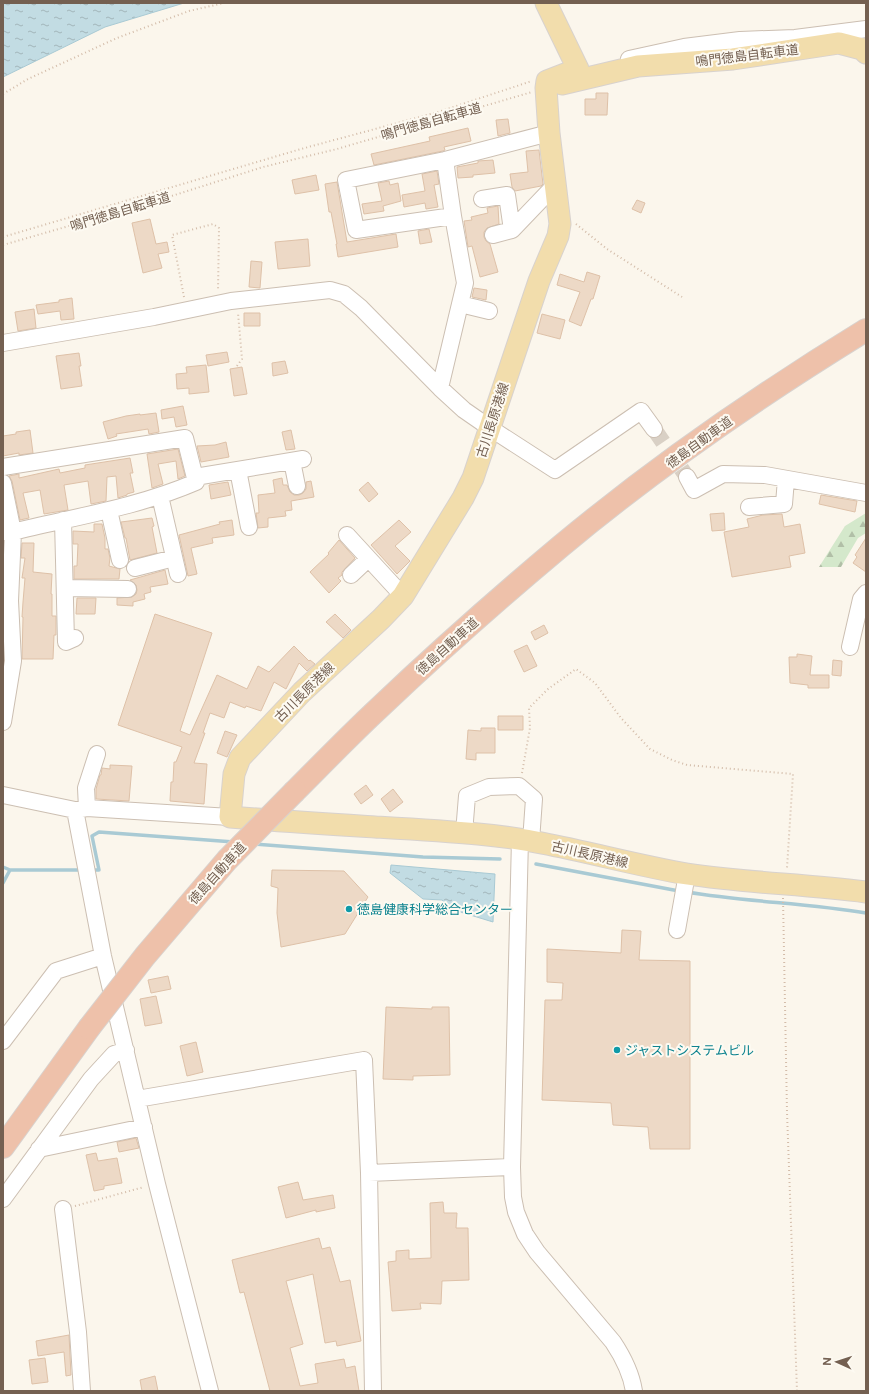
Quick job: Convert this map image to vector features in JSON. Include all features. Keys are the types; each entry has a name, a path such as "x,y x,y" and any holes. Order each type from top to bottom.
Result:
{"highway":[{"name":"徳島自動車道","path":"3,1132 89,1028 145,956 227,860 379,708 468,626 562,545 650,476 740,412 866,330"},
{"name":"徳島自動車道","path":"3,1147 89,1028"}],"main road":[{"path":"546,3 578,69 547,84"},
{"name":"鳴門徳島自転車道","path":"547,84 638,66 733,59 839,43 862,49 866,53"},
{"name":"古川長原港線","path":"547,84 549,133 560,224 558,236 522,327 490,428 472,478 463,498 403,596 381,619 302,692 240,758 234,774 230,817 464,833 525,840 555,845 629,863 685,886 730,880 784,892 831,887 866,892"}],"street":[{"path":"578,69 691,46 740,40 795,38 866,29"},
{"path":"453,216 356,230 346,180 445,160 549,133"},
{"path":"440,388 465,283 445,160"},
{"path":"493,236 512,230 556,184"},
{"path":"482,199 507,194 512,230"},
{"path":"3,343 154,317 237,300 330,290 344,294 361,308 440,388 464,410 555,470 641,411 654,429"},
{"path":"460,304 489,311"},
{"path":"3,468 186,438 196,482 137,504 8,532"},
{"path":"195,477 297,460 297,486"},
{"path":"238,470 249,527"},
{"path":"687,477 694,490 723,474 765,475 866,493"},
{"path":"749,507 784,504 786,479"},
{"path":"3,483 8,532 13,661 3,722"},
{"path":"160,496 178,574"},
{"path":"109,510 120,560"},
{"path":"63,520 66,642 75,638"},
{"path":"347,535 403,596"},
{"path":"134,568 174,558"},
{"path":"350,575 368,559"},
{"path":"65,588 128,589"},
{"path":"850,647 861,599 866,593"},
{"path":"97,754 81,809 87,869 103,956 157,1184 210,1391"},
{"path":"464,833 467,796 489,787 519,786 534,798 525,840 512,1167 513,1198 516,1212 525,1234 537,1252 613,1342 629,1369 634,1391"},
{"path":"3,795 81,809 230,817"},
{"path":"677,930 685,886"},
{"path":"3,1041 56,971 103,956"},
{"path":"3,1199 91,1079 114,1054 126,1050"},
{"path":"137,1099 364,1060 370,1173 373,1391"},
{"path":"39,1149 144,1127"},
{"path":"370,1173 512,1167"},
{"path":"63,1209 78,1332 82,1391"}],"path":[{"path":"3,94 28,79 117,38 189,11 224,3"},
{"path":"3,237 301,149 438,112 535,80 547,84"},
{"name":"鳴門徳島自転車道","path":"3,245 159,200 263,167 337,149 547,84"},
{"path":"560,224 574,223 607,248 682,297"},
{"path":"186,310 172,235 214,224 219,228 218,304"},
{"path":"237,300 242,359 237,366"},
{"path":"519,786 530,728 529,708 548,689 576,669 595,683 621,718 650,750 687,765 794,774 783,910 787,1112 797,1391"},
{"path":"63,1209 157,1184"}],"green space":[{"path":"866,513 866,533 858,538 841,567 819,567 845,526"}],"water":[{"path":"3,3 184,3 105,27 3,77"},
{"path":"391,865 495,874 493,922 454,910 442,900 423,899 390,873"}],"building":[{"path":"596,93 608,93 607,115 585,115 585,99 596,99"},
{"path":"508,119 510,133 498,136 496,120"},
{"path":"468,128 471,141 444,147 445,150 443,151 374,165 371,154 430,141 429,137"},
{"path":"539,150 543,184 541,186 515,191 512,187 510,174 528,172 526,151"},
{"path":"493,160 495,173 458,178 457,167 478,163 478,161"},
{"path":"437,171 439,184 434,185 438,207 426,209 425,203 404,207 402,195 425,191 422,174"},
{"path":"316,175 319,190 295,194 292,180"},
{"path":"389,181 390,185 398,183 401,201 383,206 384,211 364,214 362,204 382,201 378,183"},
{"path":"337,182 347,242 396,234 398,247 338,257 337,244 331,212 329,212 325,184"},
{"path":"637,200 645,203 641,213 632,209"},
{"path":"498,206 499,224 487,228 484,232 484,237 490,244 498,272 480,277 472,246 468,247 464,221 472,220 471,217 488,213 487,208"},
{"path":"150,219 156,244 167,242 169,252 158,254 162,268 143,273 132,223"},
{"path":"429,229 432,242 420,244 418,231"},
{"path":"308,239 310,266 278,269 275,242"},
{"path":"251,261 262,262 260,288 249,287"},
{"path":"587,272 600,276 593,299 591,299 581,326 569,321 580,292 557,285 560,274 584,282"},
{"path":"474,288 487,290 486,300 472,297"},
{"path":"72,298 74,319 61,320 60,311 38,314 36,305 59,302 59,300"},
{"path":"34,309 36,328 18,331 15,312"},
{"path":"244,313 260,313 260,326 244,326"},
{"path":"542,314 565,320 560,339 537,333"},
{"path":"227,352 229,362 208,366 206,355"},
{"path":"79,353 82,386 61,389 56,356"},
{"path":"285,361 288,373 273,376 272,363"},
{"path":"206,365 209,392 189,394 189,388 177,389 176,374 187,373 186,367"},
{"path":"242,367 247,394 234,396 230,369"},
{"path":"183,406 187,425 176,427 174,417 162,419 161,410"},
{"path":"156,413 159,432 149,434 148,429 116,434 117,436 108,439 103,422 126,416"},
{"path":"30,430 33,453 19,455 19,453 3,456 3,436"},
{"path":"291,430 295,449 286,450 282,432"},
{"path":"226,442 229,457 201,462 197,446 215,445"},
{"path":"178,449 185,476 178,479 176,461 158,464 163,484 152,488 147,454"},
{"path":"130,458 133,473 130,473 134,492 118,498 116,476 107,477 106,501 91,504 88,481 64,485 68,510 44,514 40,490 23,493 29,518 20,520 12,481 9,476 19,474 19,478 59,469 60,473 85,468 85,465"},
{"path":"282,478 283,485 287,485 290,492 294,495 303,493 306,489 306,482 311,481 314,497 291,501 292,510 285,511 286,516 268,518 268,527 258,528 256,513 259,513 258,495 275,493 273,480"},
{"path":"228,482 231,495 211,499 209,485"},
{"path":"368,482 378,494 369,502 359,490"},
{"path":"821,495 857,501 855,512 819,504"},
{"path":"724,513 725,530 712,531 710,514"},
{"path":"782,514 784,527 800,524 805,553 789,556 791,567 732,577 724,532 749,527 747,519 763,515"},
{"path":"152,518 154,526 152,527 157,553 130,560 121,522"},
{"path":"232,520 234,535 212,538 213,543 191,548 197,574 188,576 179,535 220,524 219,522"},
{"path":"399,520 411,532 395,546 410,561 397,574 371,545"},
{"path":"94,524 102,524 105,538 105,549 108,549 110,558 109,566 120,569 119,579 74,579 74,566 77,566 78,544 73,544 73,531 94,532"},
{"path":"866,538 866,572 853,563 857,557 855,555"},
{"path":"339,540 355,558 338,578 341,581 329,593 310,572 329,554 328,553"},
{"path":"22,543 34,543 33,572 52,574 52,616 56,616 56,635 54,635 53,659 22,659 22,617 25,578 22,578 25,558 21,558"},
{"path":"165,570 168,584 150,587 151,592 144,594 145,599 133,602 133,606 117,605 117,598 132,597 136,594 136,585 130,580"},
{"path":"77,598 96,598 95,614 76,614"},
{"path":"155,614 212,633 180,731 190,735 217,675 247,689 258,666 269,672 294,646 309,661 310,660 315,664 307,671 299,663 286,689 274,682 261,711 246,706 245,708 230,702 224,718 210,713 203,733 205,733 194,763 207,764 204,804 170,801 174,762 176,762 182,747 118,725"},
{"path":"335,614 351,630 343,638 326,622"},
{"path":"544,625 548,633 535,640 531,632"},
{"path":"527,645 537,666 524,672 514,651"},
{"path":"797,654 812,656 810,675 829,675 829,688 808,688 808,685 790,683 789,657 797,657"},
{"path":"833,660 842,661 841,676 832,675"},
{"path":"498,716 523,716 523,730 498,730"},
{"path":"481,728 495,728 495,753 476,753 476,760 466,759 468,730 481,731"},
{"path":"225,731 237,735 227,757 217,753"},
{"path":"110,765 132,766 129,801 96,799 96,789 102,768 110,769"},
{"path":"366,785 373,795 361,804 354,794"},
{"path":"393,789 403,802 390,812 381,799"},
{"name":"徳島健康科学総合センター","path":"272,870 344,871 368,897 345,934 281,947 277,913 278,888 271,886"},
{"name":"ジャストシステムビル","path":"622,930 641,931 639,960 690,961 690,1149 650,1149 648,1127 613,1125 611,1103 542,1100 545,1000 562,1000 563,983 547,982 547,949 621,953"},
{"path":"168,976 171,989 151,993 148,980"},
{"path":"156,996 162,1023 145,1026 140,999"},
{"path":"386,1007 432,1009 432,1007 449,1007 450,1075 413,1076 413,1080 383,1079"},
{"path":"196,1042 203,1072 187,1076 180,1046"},
{"path":"136,1138 139,1148 119,1152 117,1142"},
{"path":"96,1153 98,1161 117,1158 122,1183 104,1186 104,1189 94,1191 86,1155"},
{"path":"298,1182 303,1200 333,1195 335,1208 316,1212 316,1210 286,1218 278,1187"},
{"path":"443,1202 444,1213 457,1213 456,1228 468,1228 469,1280 442,1281 441,1304 420,1303 421,1309 392,1311 388,1262 396,1261 396,1251 409,1250 409,1259 431,1258 430,1203"},
{"path":"319,1238 322,1249 330,1247 340,1282 350,1280 361,1341 337,1346 336,1341 325,1343 313,1274 286,1281 303,1344 290,1348 300,1386 318,1383 315,1364 344,1359 346,1368 355,1366 359,1391 270,1391 244,1292 240,1293 232,1260"},
{"path":"69,1335 71,1375 66,1376 64,1352 38,1356 36,1341"},
{"path":"45,1358 48,1382 32,1384 29,1360"},
{"path":"155,1376 158,1391 142,1391 140,1380"}],"waterway":[{"path":"91,870 99,870 92,836 99,832 234,842"},
{"path":"254,844 423,857 500,859"},
{"path":"536,864 679,891"},
{"path":"3,867 10,870 83,870"},
{"path":"3,883 10,870"},
{"path":"687,892 866,913"}],"tunnel":[{"path":"654,429 687,477"}],"place":[{"name":"徳島健康科学総合センター","path":"349,909"},
{"name":"ジャストシステムビル","path":"617,1050"}]}
